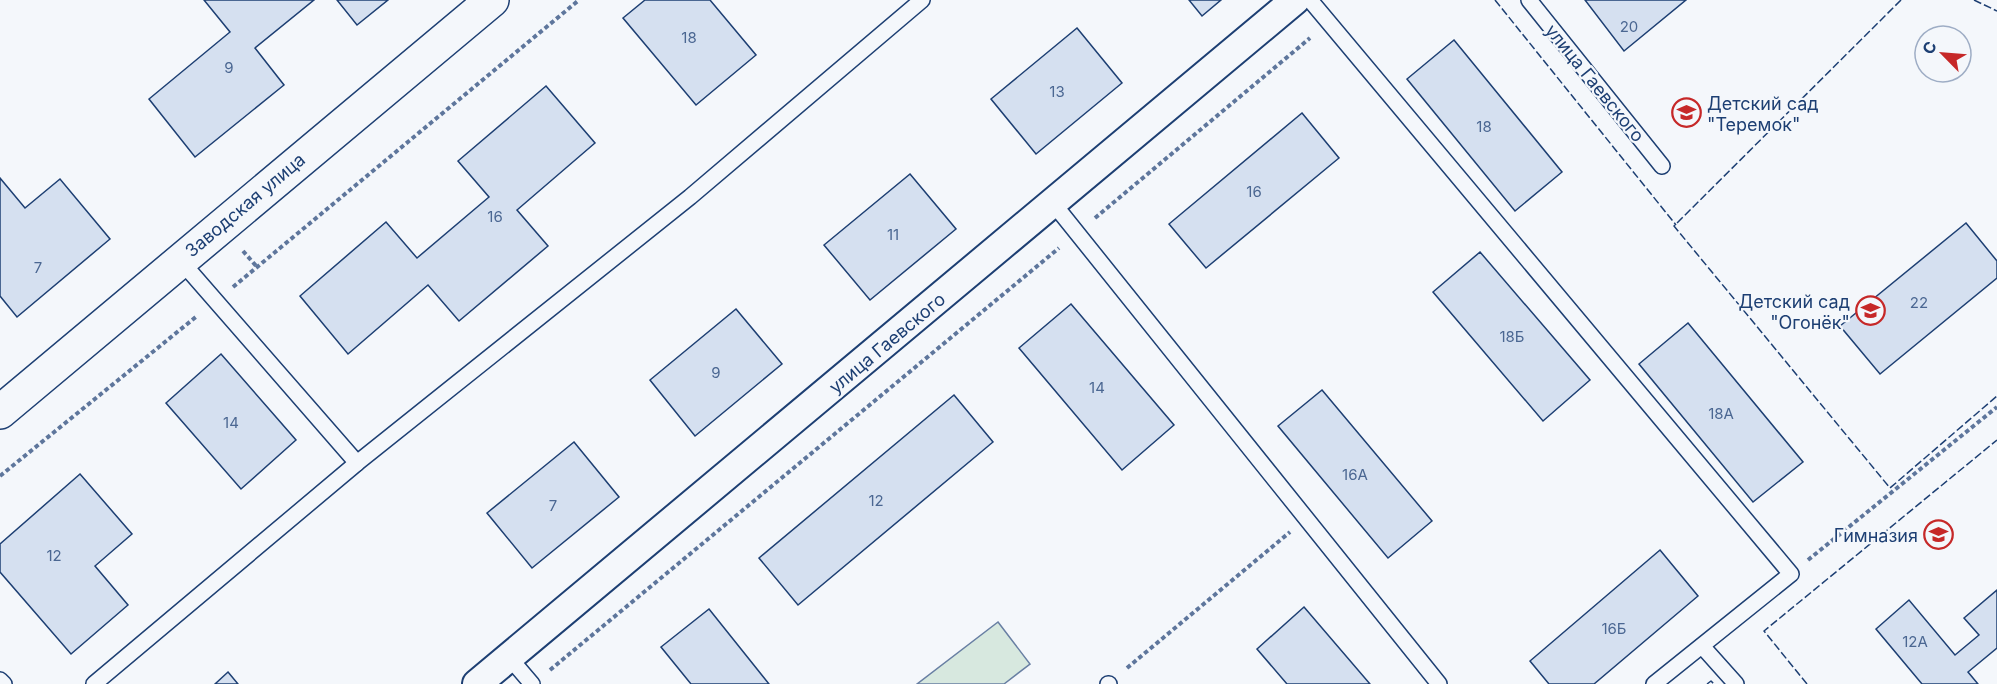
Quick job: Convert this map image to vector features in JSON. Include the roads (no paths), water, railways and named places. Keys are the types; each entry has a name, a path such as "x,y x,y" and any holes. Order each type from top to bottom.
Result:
{"street":[{"name":"Заводская улица","path":"0,412 492,0"},
{"name":"улица Гаевского","path":"477,684 1295,0"}],"lane":[{"path":"94,684 357,463 690,196 922,0"},
{"path":"1310,0 1791,574 1654,684"},
{"name":"улица Гаевского","path":"1528,0 1662,166"},
{"path":"1053,203 1438,684"},
{"path":"180,260 357,463"},
{"path":"1702,646 1736,684"},
{"path":"509,657 537,680"},
{"path":"0,680 3,684"}],"place":[{"name":"Детский сад \"Теремок\"","path":"1686,113"},
{"name":"Детский сад \"Огонёк\"","path":"1871,311"},
{"name":"Гимназия","path":"1939,535"}]}
